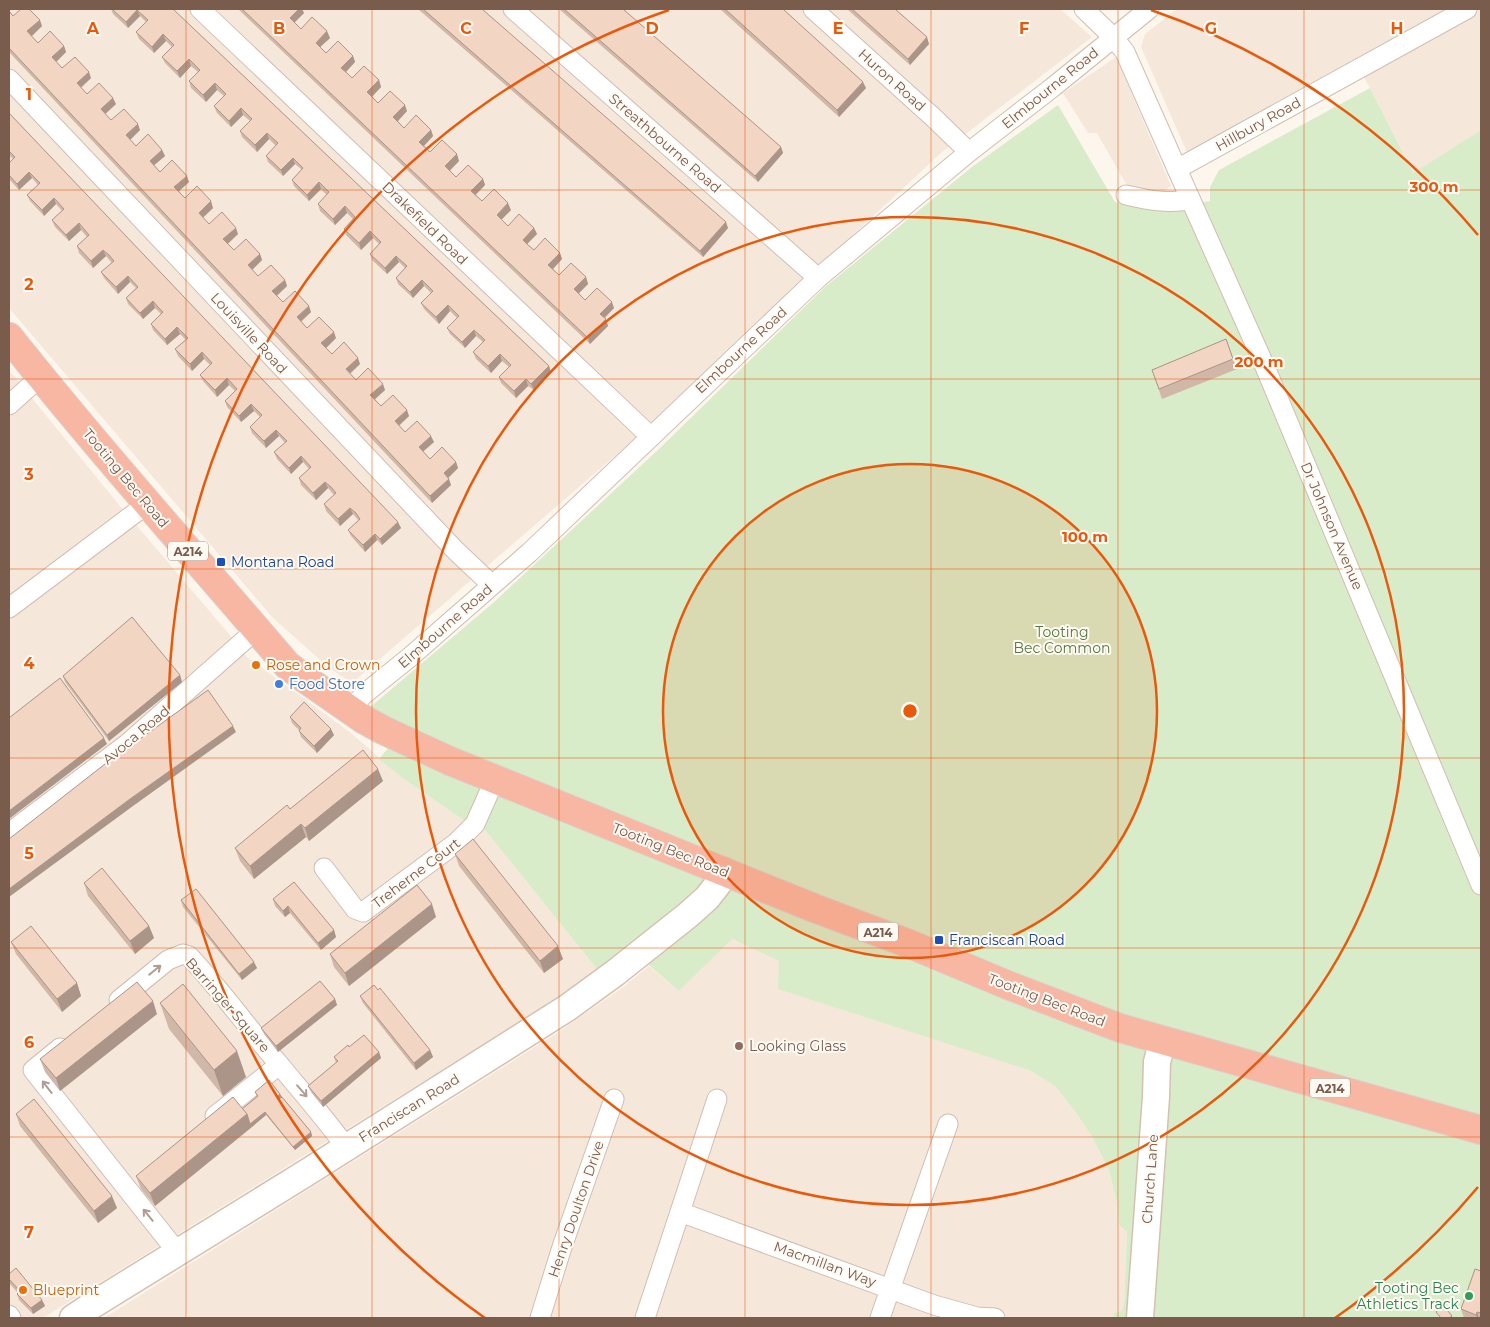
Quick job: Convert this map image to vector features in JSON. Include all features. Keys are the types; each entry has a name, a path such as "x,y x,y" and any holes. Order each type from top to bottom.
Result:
{"highway":[{"name":"Tooting Bec Road","path":"9,337 40,377 147,504 288,665 363,719 394,736 450,761 814,908 1120,1028 1481,1130"}],"street":[{"name":"Drakefield Road","path":"200,9 650,436"},
{"name":"Streathbourne Road","path":"513,9 818,278"},
{"name":"Huron Road","path":"813,9 969,152"},
{"path":"1084,9 1113,37 1125,52 1177,169"},
{"name":"Elmbourne Road","path":"351,710 363,694 410,658 530,552 818,278 969,152 1149,9"},
{"name":"Hillbury Road","path":"1177,169 1467,9"},
{"name":"Louisville Road","path":"9,79 442,537 492,585"},
{"name":"Dr Johnson Avenue","path":"1177,169 1264,362 1481,885"},
{"path":"1126,195 1152,201 1176,202 1190,200"},
{"path":"9,405 40,377"},
{"path":"9,608 147,504"},
{"name":"Avoca Road","path":"9,833 128,744 257,630"},
{"name":"Treherne Court","path":"324,868 355,908 363,912 456,843 475,824 495,779"},
{"name":"Franciscan Road","path":"73,1318 567,1008 615,973 688,915 718,884 724,871"},
{"name":"Barringer Square","path":"108,1009 168,960 183,954 189,956 328,1122 346,1147"},
{"path":"70,1039 33,1070 178,1253"},
{"name":"Church Lane","path":"1140,1318 1157,1062 1163,1040"},
{"name":"Barringer Square","path":"203,1126 278,1064"},
{"name":"Henry Doulton Drive","path":"540,1318 562,1247 614,1099"},
{"path":"645,1318 717,1099"},
{"name":"Macmillan Way","path":"680,1212 891,1288 948,1124"},
{"path":"127,1188 142,1175"},
{"path":"880,1318 891,1288 934,1305 978,1317 994,1318"},
{"path":"9,1315 12,1318"}],"shaded area":[{"path":"9,9 1060,9 1092,37 941,153 624,448 352,683 328,667 273,618 9,308"},
{"path":"1177,9 1481,9 1481,130 1413,173 1354,60 1189,157 1141,47 1145,34"},
{"path":"1116,57 1171,186 1164,191 1129,189 1097,133 1088,133 1063,93"},
{"path":"9,370 247,657 351,733 404,779 469,824 485,830 597,969 546,1005 43,1318 9,1318"},
{"path":"731,939 1029,1070 1055,1086 1092,1137 1109,1170 1117,1203 1119,1225 1127,1232 1124,1305 1121,1311 1114,1313 1114,1318 104,1318 554,1035 622,988 649,966 679,991"}],"green space":[{"name":"Tooting Bec Common","path":"1370,88 1413,173 1481,130 1481,1318 1114,1318 1114,1313 1121,1311 1124,1305 1127,1232 1119,1225 1117,1203 1109,1170 1092,1137 1055,1086 1029,1070 778,989 779,961 732,939 679,991 629,948 597,969 485,830 469,824 404,779 379,759 407,725 368,709 493,603 660,448 825,287 972,167 1058,105 1115,202 1164,208 1210,201 1210,187 1219,170"}],"building":[{"path":"21,9 29,9 40,20 27,31 38,43 50,31 64,46 52,57 62,68 75,57 89,72 77,83 87,94 99,83 113,98 101,109 111,120 124,109 138,124 126,135 136,146 148,134 162,150 150,161 160,172 172,160 187,176 174,187 185,198 197,186 211,201 199,213 209,224 222,212 236,228 223,239 234,250 246,239 260,254 248,265 258,276 271,265 285,280 272,291 283,302 295,291 309,306 297,317 307,328 319,317 334,332 321,343 332,354 344,342 358,358 346,369 356,380 368,368 383,384 370,395 381,406 393,395 407,410 395,421 405,432 417,421 431,436 419,447 430,459 442,447 456,462 444,473 449,479 430,496 9,48 9,11 13,16"},
{"path":"112,9 173,9 549,366 531,384 526,379 514,391 499,377 511,365 500,354 488,366 473,352 485,340 474,330 462,342 447,328 459,316 448,305 436,317 421,303 433,291 422,280 410,292 396,278 407,266 396,256 385,268 370,254 381,242 370,231 359,243 344,229 355,217 345,206 333,219 318,204 329,192 319,182 307,195 292,180 303,168 293,158 281,170 266,156 278,143 267,133 255,145 240,131 252,119 241,108 229,121 214,106 226,94 215,83 203,95 189,81 200,70 189,59 177,71 162,57 174,45 163,34 152,47 136,32 148,20 137,10 126,22"},
{"path":"242,9 299,9 290,18 301,29 312,17 327,31 316,43 326,53 338,41 353,56 341,68 352,78 364,66 379,80 367,92 378,103 390,91 405,105 393,117 404,128 416,115 431,130 419,142 430,152 442,140 457,154 445,166 456,177 468,165 483,179 471,191 482,201 494,189 508,203 497,215 508,226 519,214 534,228 523,240 528,245 534,250 545,238 560,253 548,265 559,275 571,263 586,277 574,289 585,300 597,288 612,302 600,314 606,319 588,338"},
{"path":"423,9 482,9 726,222 700,251"},
{"path":"564,9 623,9 781,147 755,176"},
{"path":"725,9 783,9 863,82 837,110"},
{"path":"852,9 895,9 927,37 908,59"},
{"path":"9,113 398,522 380,539 375,534 363,545 348,530 360,519 356,513 350,508 338,519 324,504 336,493 331,487 325,482 313,493 299,478 311,467 301,456 289,468 274,452 287,441 276,430 264,441 250,427 262,415 251,404 239,416 225,401 237,389 227,378 215,390 200,375 212,363 202,352 190,364 175,349 188,338 177,327 165,339 151,324 163,312 153,301 140,313 126,298 138,287 128,276 116,287 101,272 114,261 109,255 103,250 91,261 77,246 89,235 79,223 66,235 52,220 64,209 54,198 42,210 27,195 40,183 29,172 17,184 9,175 9,163 15,157 9,151"},
{"path":"1226,339 1233,359 1159,389 1152,370"},
{"path":"132,617 180,675 107,735 63,676"},
{"path":"60,678 104,738 9,811 9,718"},
{"path":"208,690 233,726 130,799 9,889 9,839 105,764"},
{"path":"304,702 331,729 314,746 299,731 301,728 290,717"},
{"path":"363,750 378,769 305,828 301,824 250,866 235,848 287,805 290,809"},
{"path":"473,839 558,946 540,961 455,854"},
{"path":"102,868 149,926 130,941 84,883"},
{"path":"294,882 334,930 318,943 288,906 283,911 273,899"},
{"path":"417,885 432,904 345,973 330,954"},
{"path":"196,889 254,962 239,974 181,900"},
{"path":"31,926 77,983 57,999 11,942"},
{"path":"320,981 335,999 276,1046 261,1028"},
{"path":"137,982 153,1001 56,1078 40,1059"},
{"path":"183,984 237,1051 214,1070 160,1003"},
{"path":"374,985 378,990 380,988 430,1050 414,1063 360,996"},
{"path":"364,1035 379,1052 321,1101 308,1086 338,1061 334,1057"},
{"path":"269,1080 280,1094 277,1097 279,1099 282,1097 311,1132 293,1147 265,1112 250,1124 247,1114 242,1109 258,1096 255,1092"},
{"path":"233,1097 247,1114 150,1193 136,1176"},
{"path":"34,1099 112,1196 94,1211 16,1114"},
{"name":"Blueprint","path":"16,1268 42,1300 31,1308 17,1294 20,1291 9,1279 9,1274"},
{"path":"1475,1269 1481,1271 1481,1313 1477,1312 1476,1315 1461,1309"},
{"path":"1443,1305 1452,1316 1449,1318 1441,1318 1436,1312"}],"place":[{"name":"Montana Road","path":"221,562"},
{"name":"Rose and Crown","path":"256,665"},
{"name":"Food Store","path":"279,684"},
{"name":"Franciscan Road","path":"939,940"},
{"name":"Looking Glass","path":"739,1046"},
{"name":"Blueprint","path":"23,1290"},
{"name":"Tooting Bec Athletics Track","path":"1469,1296"}]}
